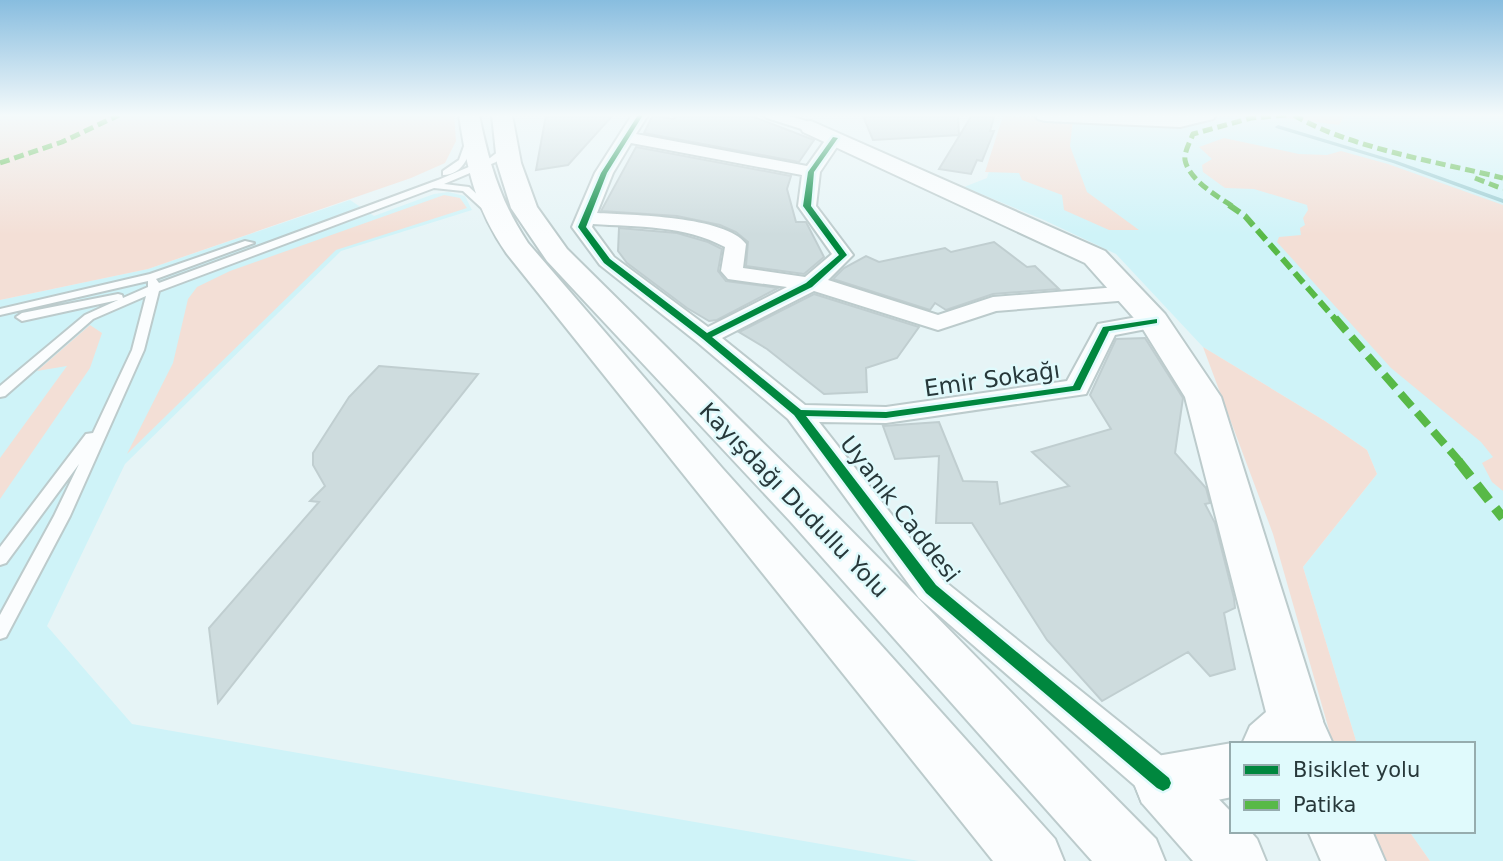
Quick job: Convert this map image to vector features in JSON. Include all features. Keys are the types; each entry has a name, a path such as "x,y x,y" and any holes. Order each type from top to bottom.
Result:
{"main road":[{"name":"Kayışdağı Dudullu Yolu","path":"489,155 499,220 517,248 663,426 891,691 1032,861"},
{"name":"Kayışdağı Dudullu Yolu","path":"503,155 509,163 524,208 557,255 805,510 1134,861"},
{"path":"885,155 1095,257 1154,321 1203,397 1290,736"},
{"path":"1163,783 1230,770"},
{"path":"1163,783 1235,861"},
{"path":"1339,833 1354,861"}],"street":[{"path":"615,155 604,173 586,218 699,228 722,235 736,243 732,271 736,274 826,286 938,323 993,304 1130,293"},
{"path":"730,155 811,172"},
{"path":"706,337 809,285 843,255 807,206 811,172 818,155"},
{"name":"Uyanık Caddesi","path":"586,218 582,227 607,261 706,337 798,413 932,589 1163,783"},
{"name":"Emir Sokağı","path":"798,413 886,415 1077,388 1107,329 1154,321"}],"lane":[{"path":"429,187 464,155"},
{"path":"0,393 89,317 153,283 436,177 455,168 467,155"},
{"path":"0,320 153,283 429,187 466,189 499,220"},
{"path":"0,312 153,283"},
{"path":"0,632 62,516 138,350 153,283"},
{"path":"0,559 109,414"}],"shaded area":[{"path":"0,155 449,155 445,163 411,178 148,269 0,300"},
{"path":"990,155 1073,155 1087,192 1139,230 1109,230 1064,210 1062,195 1022,180 1019,173 985,172"},
{"path":"994,155 1503,155 1503,861 1430,861 1410,833 1475,833 1475,742 1356,742 1303,567 1377,474 1367,450 1325,421 1203,347 1116,254 964,187 987,178"},
{"path":"1208,155 1356,155 1503,205 1503,491 1492,482 1482,463 1493,457 1481,442 1391,368 1277,242 1279,237 1301,235 1300,228 1305,225 1303,218 1308,210 1307,205 1254,189 1225,188 1203,172 1202,165 1212,159"},
{"path":"448,192 465,196 472,210 341,251 125,464 47,626 132,724 919,861 0,861 0,300 148,269 350,200 374,216 434,194"},
{"path":"444,195 460,198 467,208 336,250 127,454 173,363 188,299 197,287 230,271"},
{"path":"90,325 102,333 90,368 0,499 0,458 67,366 37,371"},
{"path":"1203,347 1325,421 1367,450 1377,474 1303,567 1356,742 1332,742 1273,534"},
{"path":"1369,833 1410,833 1430,861 1387,861"}],"building":[{"path":"539,155 577,155 568,165 536,170"},
{"path":"632,155 680,155 791,176 787,189 796,222 806,222 824,257 804,274 746,266 748,242 736,232 720,225 677,216 601,211"},
{"path":"763,155 804,155 799,162"},
{"path":"947,155 984,155 982,161 977,160 971,174 939,169"},
{"path":"619,228 677,233 708,242 722,249 718,271 726,281 778,288 717,320 709,321 627,263 618,251"},
{"path":"994,242 1027,267 1035,266 1059,289 993,294 946,310 935,303 930,310 833,279 844,268 866,256 879,262 945,248 951,252"},
{"path":"814,294 919,327 897,358 866,368 867,392 824,394 767,349 739,332"},
{"path":"1145,338 1183,398 1175,453 1206,488 1210,503 1205,504 1215,523 1234,598 1235,608 1224,613 1235,669 1210,676 1188,652 1102,701 1047,640 972,523 936,523 939,456 895,459 883,426 939,422 963,481 997,482 1000,504 1069,486 1032,452 1111,429 1090,395 1116,339"},
{"path":"379,366 478,374 218,703 209,628 319,502 310,501 325,486 313,465 313,453 349,397"}],"waterway":[{"path":"1372,155 1503,201"}],"marked path":[{"path":"0,163 23,155"},
{"path":"1185,155 1193,175 1245,216 1450,450 1503,518"},
{"path":"1410,155 1503,178"},
{"path":"1475,178 1503,189"}],"cycle path":[{"path":"615,155 604,173 582,227 607,261 706,337 798,413 931,589 1163,783"},
{"path":"706,337 809,285 843,255 807,206 811,172 823,155"},
{"path":"798,413 886,415 1077,388 1106,329 1154,321"}]}
